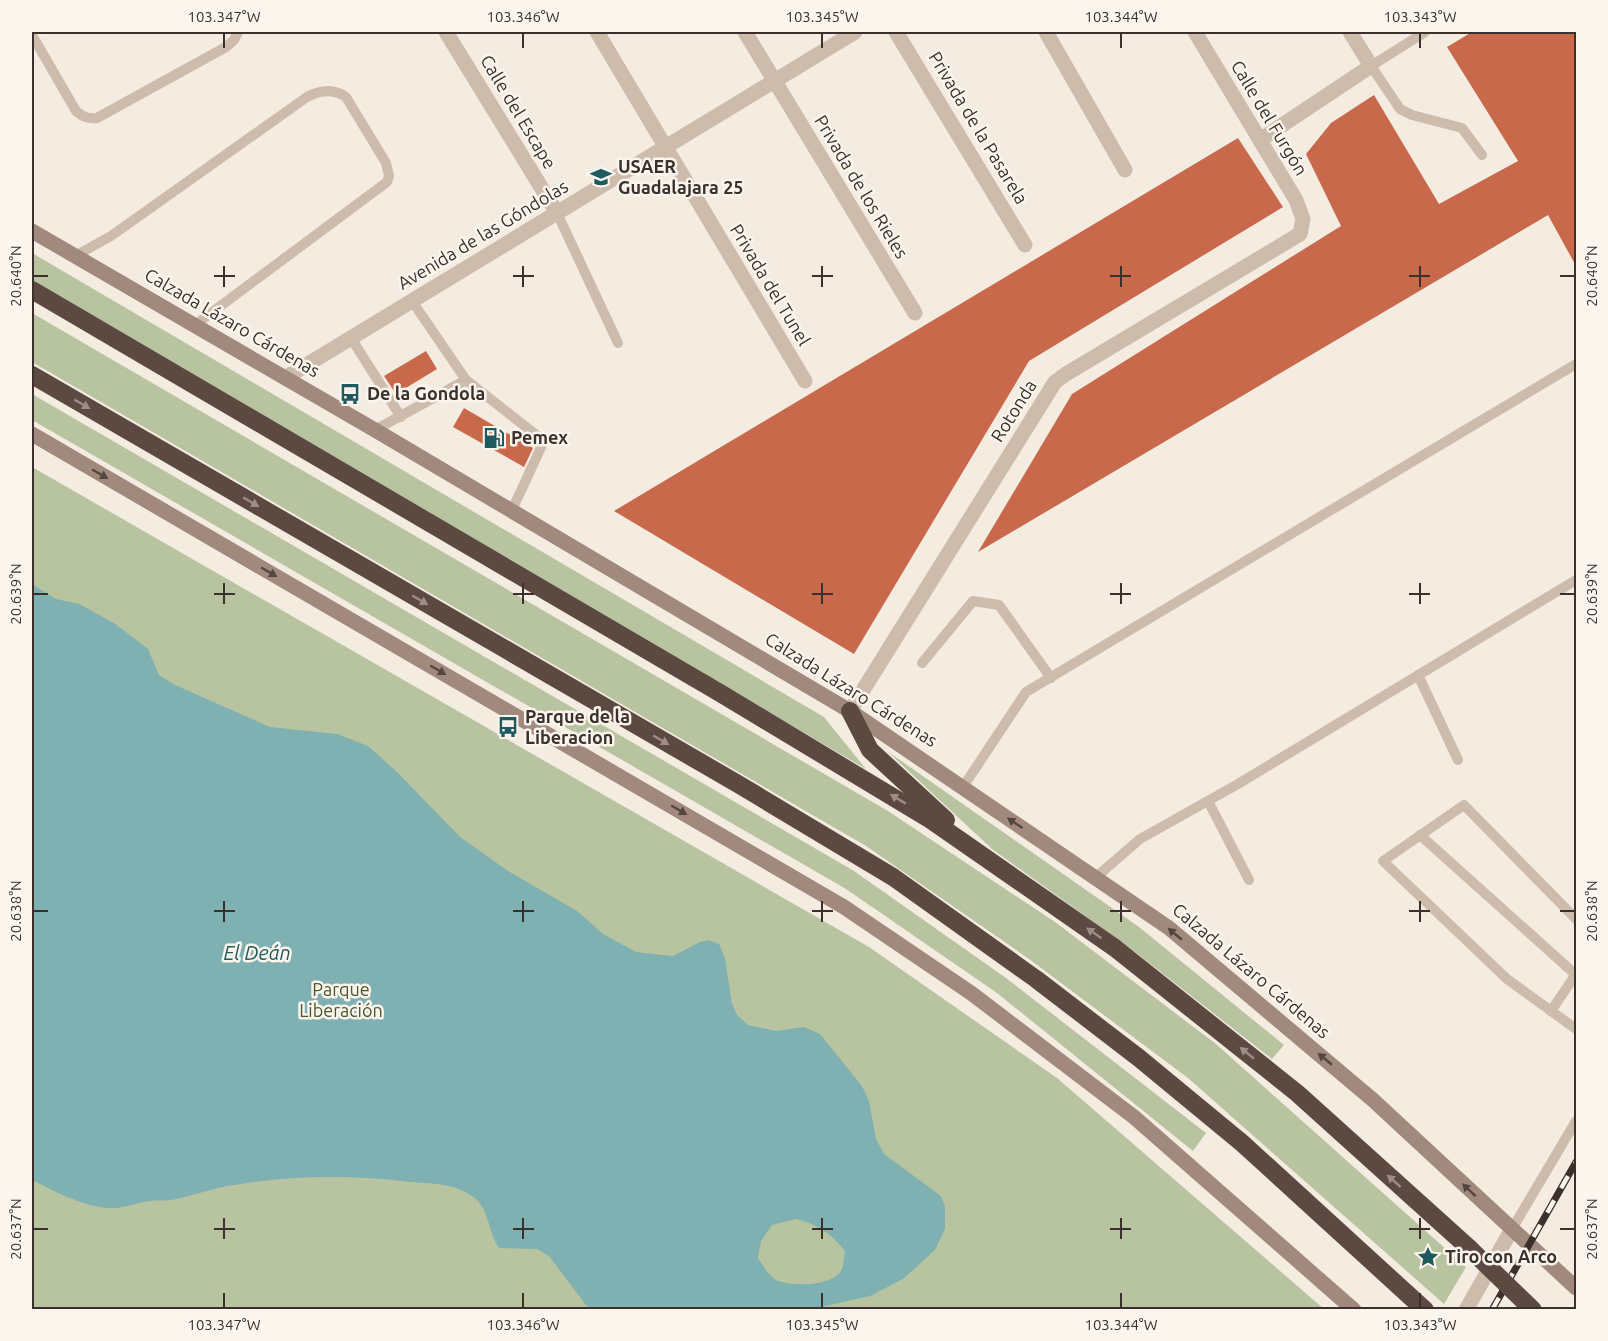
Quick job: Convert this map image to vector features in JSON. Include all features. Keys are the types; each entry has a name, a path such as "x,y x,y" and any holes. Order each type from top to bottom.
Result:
{"highway":[{"path":"32,290 758,715 931,820 1116,948 1297,1094 1469,1248 1533,1310"},
{"path":"32,375 728,778 892,877 1036,979 1139,1058 1242,1143 1421,1305"},
{"path":"850,711 870,750 994,864"}],"main road":[{"name":"Calzada Lázaro Cárdenas","path":"32,231 512,510 850,711 1169,928 1364,1092 1576,1288"},
{"path":"32,434 844,907 971,993 1125,1110 1354,1310"}],"street":[{"name":"Calle del Escape","path":"446,32 557,213"},
{"name":"Privada del Tunel","path":"597,32 805,381"},
{"name":"Privada de los Rieles","path":"745,32 915,313"},
{"name":"Avenida de las Góndolas","path":"285,378 855,32"},
{"name":"Privada de la Pasarela","path":"896,32 1025,245"},
{"path":"1046,32 1125,170"},
{"name":"Calle del Furgón","path":"1195,32 1302,212 1303,227"},
{"path":"1260,140 1371,66 1350,32"},
{"name":"Rotonda","path":"850,711 1055,382 1294,240 1303,227"},
{"path":"1466,1310 1512,1229"}],"lane":[{"path":"32,34 76,111 92,119 226,47 234,40 238,32"},
{"path":"1425,32 1371,66 1400,109 1412,115 1462,128 1482,155"},
{"path":"75,256 111,236 307,97 319,91 340,93 346,97 386,163 389,176 387,182 195,325"},
{"path":"557,213 618,343"},
{"path":"412,301 466,380 544,441 512,510"},
{"path":"351,338 401,417"},
{"path":"963,788 1026,692 1576,364"},
{"path":"375,430 466,380"},
{"path":"1095,878 1140,839 1208,801 1576,580"},
{"path":"922,663 973,600 999,605 1051,678"},
{"path":"1418,675 1458,760"},
{"path":"1208,801 1249,880"},
{"path":"1576,919 1464,805 1383,861 1507,979 1576,1029"},
{"path":"1420,835 1576,975 1551,1011"},
{"path":"1512,1229 1576,1121"}],"green space":[{"path":"32,253 824,717 866,769 32,281"},
{"path":"32,313 888,811 1055,922 1216,1044 1466,1267 1444,1304 1188,1078 1029,959 866,846 32,362"},
{"path":"32,394 854,871 1006,978 1206,1133 1193,1151 997,993 846,889 32,420"},
{"name":"Parque Liberación","path":"32,467 869,947 1057,1078 1324,1309 32,1309"},
{"path":"887,751 1139,927 1284,1045 1272,1059 1130,948 992,849"}],"water":[{"name":"El Deán","path":"32,584 56,599 79,604 114,623 148,649 159,675 175,685 270,727 337,734 368,746 397,772 460,837 508,871 577,911 603,934 636,952 673,956 700,942 708,940 719,944 725,958 732,1004 737,1015 748,1025 776,1031 804,1027 820,1034 862,1086 869,1101 876,1139 884,1154 941,1196 945,1206 945,1229 935,1250 903,1279 870,1296 808,1310 589,1309 549,1256 537,1249 499,1248 480,1204 469,1194 453,1187 366,1178 300,1178 234,1185 172,1200 149,1201 109,1208 79,1202 32,1180","holes":["796,1219 824,1230 845,1251 842,1269 830,1279 812,1284 792,1284 776,1280 758,1258 761,1241 772,1225"]}],"building":[{"path":"1472,32 1576,32 1576,266 1548,215 978,552 1072,394 1341,226 1306,154 1331,123 1374,95 1439,204 1518,161 1447,47"},
{"path":"1238,138 1283,207 1029,361 854,654 614,511"},
{"path":"426,351 437,369 396,394 384,376"},
{"name":"Pemex","path":"464,408 533,448 524,467 453,427"}],"railway":[{"path":"1492,1310 1576,1162"}],"place":[{"name":"USAER Guadalajara 25","path":"601,177"},
{"name":"De la Gondola","path":"350,394"},
{"name":"Pemex","path":"494,438"},
{"name":"Parque de la Liberacion","path":"508,727"},
{"name":"Tiro con Arco","path":"1428,1257"}]}
